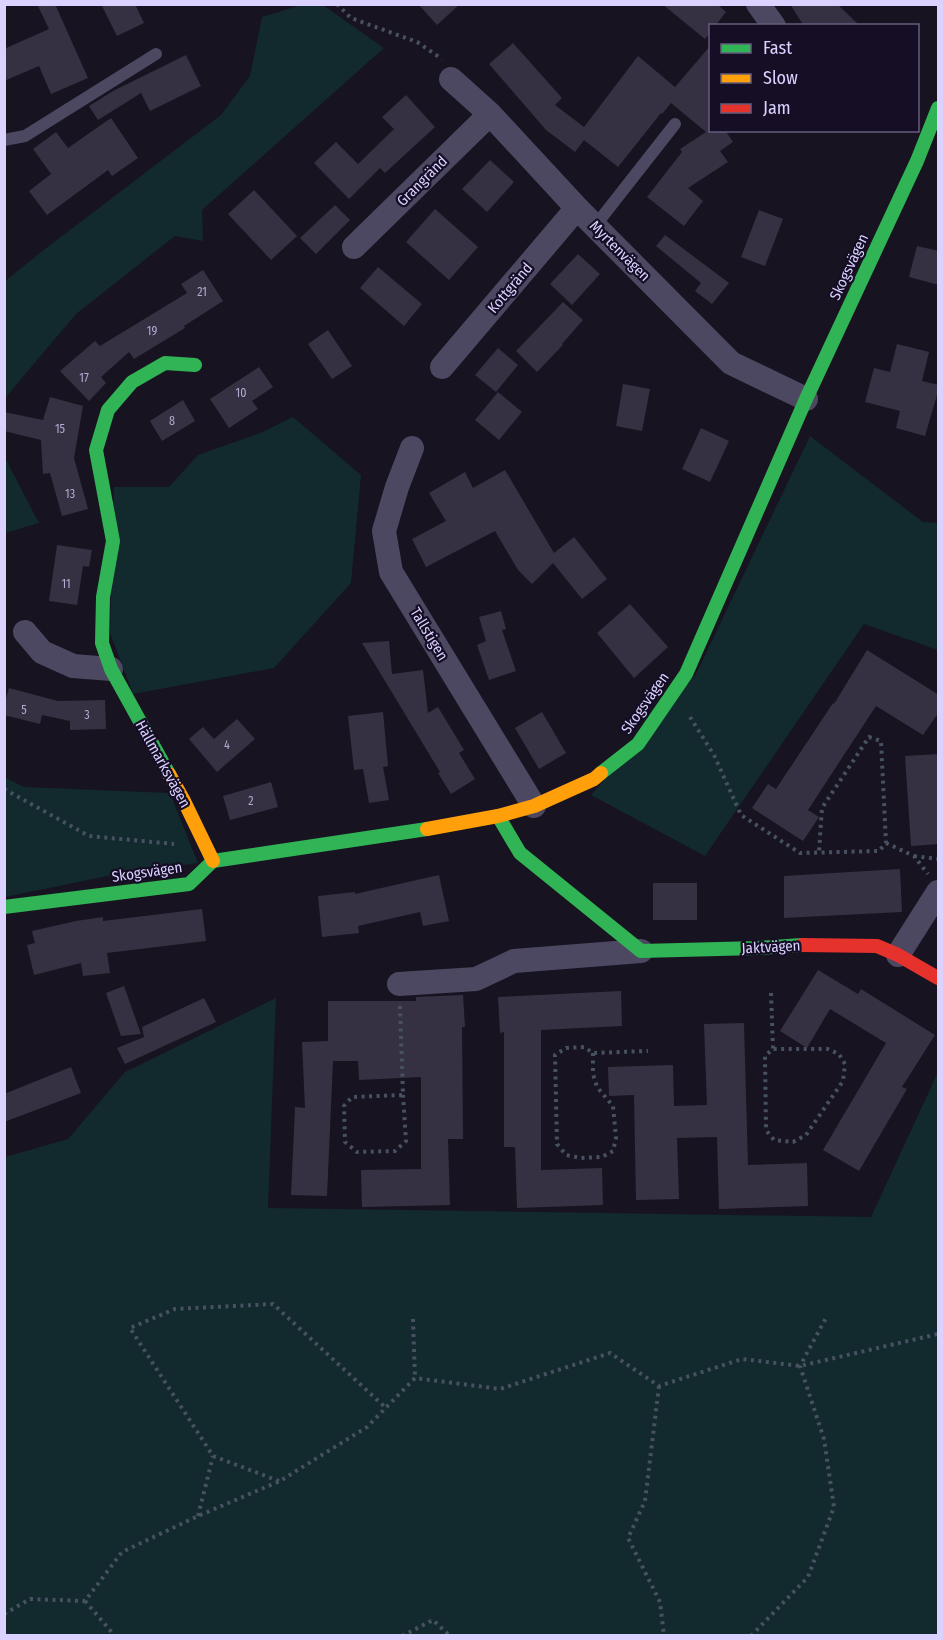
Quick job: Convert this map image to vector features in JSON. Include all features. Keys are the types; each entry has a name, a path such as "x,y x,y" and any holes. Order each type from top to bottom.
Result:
{"street":[{"path":"758,4 773,24"},
{"name":"Myrtenvägen","path":"451,79 490,114 577,208 732,363 806,399"},
{"name":"Skogsvägen","path":"4,907 189,884 213,861 400,834 498,816 534,806 594,779 638,744 686,674 806,399 939,108"},
{"name":"Grangränd","path":"354,247 490,114"},
{"name":"Kottgränd","path":"442,368 577,208"},
{"name":"Hällmarksvägen","path":"195,365 165,363 132,382 108,410 96,450 112,541 103,597 102,643 111,669 184,801 213,861"},
{"name":"Tallstigen","path":"412,448 384,531 391,572 534,806"},
{"path":"26,632 42,652 73,666 111,669"},
{"path":"498,816 520,854 641,951"},
{"path":"898,955 935,884"},
{"name":"Jaktvägen","path":"399,984 476,979 514,961 641,951 823,945 878,946 939,978"}],"lane":[{"path":"4,140 25,136 156,54"},
{"path":"595,226 675,124"}],"path":[{"path":"337,4 351,18 417,42 441,57 451,79"},
{"path":"686,674 690,719 714,755 741,815 800,853 879,851 886,843 881,741 869,737 822,808 819,852"},
{"path":"4,789 89,836 206,848"},
{"path":"886,843 914,856 939,859"},
{"path":"914,856 935,884"},
{"path":"399,984 406,1141 395,1152 357,1152 345,1142 344,1106 352,1097 403,1095"},
{"path":"771,993 772,1049 765,1056 766,1130 774,1140 793,1142 806,1135 843,1081 845,1064 839,1054 828,1049 772,1049"},
{"path":"593,1053 593,1074 597,1087 613,1106 616,1138 613,1151 602,1157 581,1158 566,1155 557,1144 555,1055 566,1048 584,1047 593,1053 648,1051"},
{"path":"280,1481 213,1456 130,1328 175,1309 273,1304 386,1408"},
{"path":"751,1635 808,1577 834,1507 824,1439 800,1366 827,1316"},
{"path":"85,1601 122,1552 280,1481 368,1427 415,1378 413,1319"},
{"path":"659,1386 742,1359 800,1366 939,1334"},
{"path":"415,1378 500,1389 610,1353 659,1386"},
{"path":"659,1386 645,1501 628,1538 660,1602 664,1635"},
{"path":"198,1516 213,1456"},
{"path":"4,1614 30,1599 85,1601 115,1635"},
{"path":"402,1635 433,1620 450,1635"}],"green space":[{"path":"301,5 323,5 384,48 202,210 203,241 175,236 76,314 6,397 5,403 5,281 221,115 250,76 262,17"},
{"path":"293,417 361,475 351,583 274,668 133,694 110,633 114,487 169,487 198,455 263,432"},
{"path":"810,436 923,522 938,523 938,650 864,624 705,856 591,795 696,674"},
{"path":"4,456 39,523 5,533 4,533"},
{"path":"4,777 24,787 170,793 198,863 108,876 5,897"},
{"path":"276,998 268,1208 871,1217 938,1072 938,1635 5,1635 5,1157 68,1139 125,1072"}],"building":[{"path":"37,4 55,4 88,78 51,94 39,66 4,81 4,49 49,29"},
{"path":"101,4 135,4 144,23 117,36"},
{"path":"418,4 460,4 437,25"},
{"path":"662,4 717,4 726,12 717,24 709,24 709,34 705,39"},
{"path":"790,4 837,4 858,24 803,24"},
{"path":"513,43 562,98 555,105 584,127 638,56 675,87 709,47 709,132 726,132 733,142 720,151 728,162 688,188 703,201 684,226 647,197 682,152 680,149 706,132 671,103 618,167 584,140 575,152 546,130 489,64"},
{"path":"186,55 201,86 150,111 141,93 98,120 89,106 113,91"},
{"path":"406,95 435,127 385,173 380,168 349,199 314,163 336,142 358,164 394,129 382,117"},
{"path":"111,118 138,158 112,176 108,170 47,215 29,191 51,174 33,149 56,132 68,148"},
{"path":"490,160 514,182 487,212 462,189"},
{"path":"254,190 297,236 271,260 228,214"},
{"path":"335,205 350,220 316,254 300,238"},
{"path":"435,209 478,247 449,280 406,242"},
{"path":"759,210 783,219 765,266 741,257"},
{"path":"665,235 729,283 712,304 695,291 701,283 656,246"},
{"path":"917,246 939,251 939,285 909,277"},
{"path":"578,254 600,274 572,305 550,284"},
{"path":"378,267 422,304 404,326 360,288"},
{"path":"203,270 223,301 184,326 185,328 134,359 129,352 101,377 106,383 89,401 60,371 95,341 100,346 187,293 181,284"},
{"path":"563,302 583,320 537,372 516,351"},
{"path":"328,330 352,366 332,379 308,344"},
{"path":"897,344 929,352 922,381 939,385 939,388 925,436 896,428 900,411 865,402 874,368 890,372"},
{"path":"498,348 518,365 496,392 475,375"},
{"path":"259,367 273,387 252,401 258,409 229,428 210,399"},
{"path":"623,384 650,389 642,431 616,426"},
{"path":"498,392 522,412 499,440 475,420"},
{"path":"50,397 83,406 74,458 88,509 62,516 50,473 43,474 41,440 4,431 4,412 43,420"},
{"path":"183,400 195,421 162,441 150,421"},
{"path":"701,428 729,441 710,482 682,469"},
{"path":"505,470 554,553 574,537 607,579 582,599 553,563 532,584 518,570 495,531 426,567 412,539 446,521 429,493 465,472 473,488"},
{"path":"57,545 92,550 89,567 83,566 77,605 49,601"},
{"path":"630,604 668,647 634,678 597,633"},
{"path":"501,611 506,629 502,630 516,671 489,680 477,645 486,641 479,617"},
{"path":"389,641 392,674 423,670 428,713 438,707 464,750 459,753 475,779 451,794 362,643"},
{"path":"867,650 939,695 939,712 923,735 876,706 808,810 819,817 803,841 752,808 768,784 776,789 834,704"},
{"path":"9,688 58,701 105,700 106,729 70,730 70,721 42,715 40,724 4,715 4,705"},
{"path":"383,712 388,766 383,767 389,800 369,803 363,769 354,770 348,716"},
{"path":"542,712 566,753 539,769 515,728"},
{"path":"237,719 255,739 217,772 189,739 203,727 214,739"},
{"path":"939,754 939,844 911,846 905,756"},
{"path":"271,782 278,807 230,820 223,796"},
{"path":"900,869 902,912 784,918 784,876"},
{"path":"439,875 449,921 423,926 420,912 358,926 359,933 322,937 318,896 355,892 355,894"},
{"path":"653,883 697,883 697,920 653,920"},
{"path":"202,909 206,941 107,953 110,973 83,976 81,963 34,975 27,945 35,943 32,931 103,917 103,921"},
{"path":"818,970 858,994 861,989 935,1035 902,1087 907,1089 859,1171 823,1150 886,1043 830,1009 807,1048 780,1031"},
{"path":"124,986 141,1034 121,1036 106,993"},
{"path":"621,991 622,1026 541,1030 541,1170 602,1168 603,1205 517,1208 515,1147 504,1147 504,1032 500,1033 498,997"},
{"path":"463,995 465,1027 462,1027 463,1139 448,1139 450,1205 362,1207 361,1170 421,1169 421,1077 359,1080 358,1061 333,1061 327,1196 291,1195 295,1107 305,1108 302,1042 328,1041 328,1001 416,1001 416,997"},
{"path":"204,998 216,1022 125,1064 117,1048 144,1037 142,1027"},
{"path":"744,1023 748,1165 807,1163 808,1206 719,1209 717,1137 677,1138 679,1199 636,1200 634,1095 609,1096 608,1067 673,1065 674,1106 707,1105 704,1024"},
{"path":"71,1067 81,1093 4,1122 4,1094"}],"traffic: fast":[{"path":"601,773 638,744 686,674 806,399 917,161 938,108"},
{"path":"169,774 111,669 102,643 103,597 113,541 96,450 108,410 132,382 165,363 195,365"},
{"path":"498,816 520,853 641,951 802,945"},
{"path":"4,907 189,884 213,861 427,829"}],"traffic: slow":[{"path":"427,829 498,816 534,806 594,779 601,773"},
{"path":"169,774 213,861"}],"traffic: jam":[{"path":"802,945 877,946 938,978"}]}
